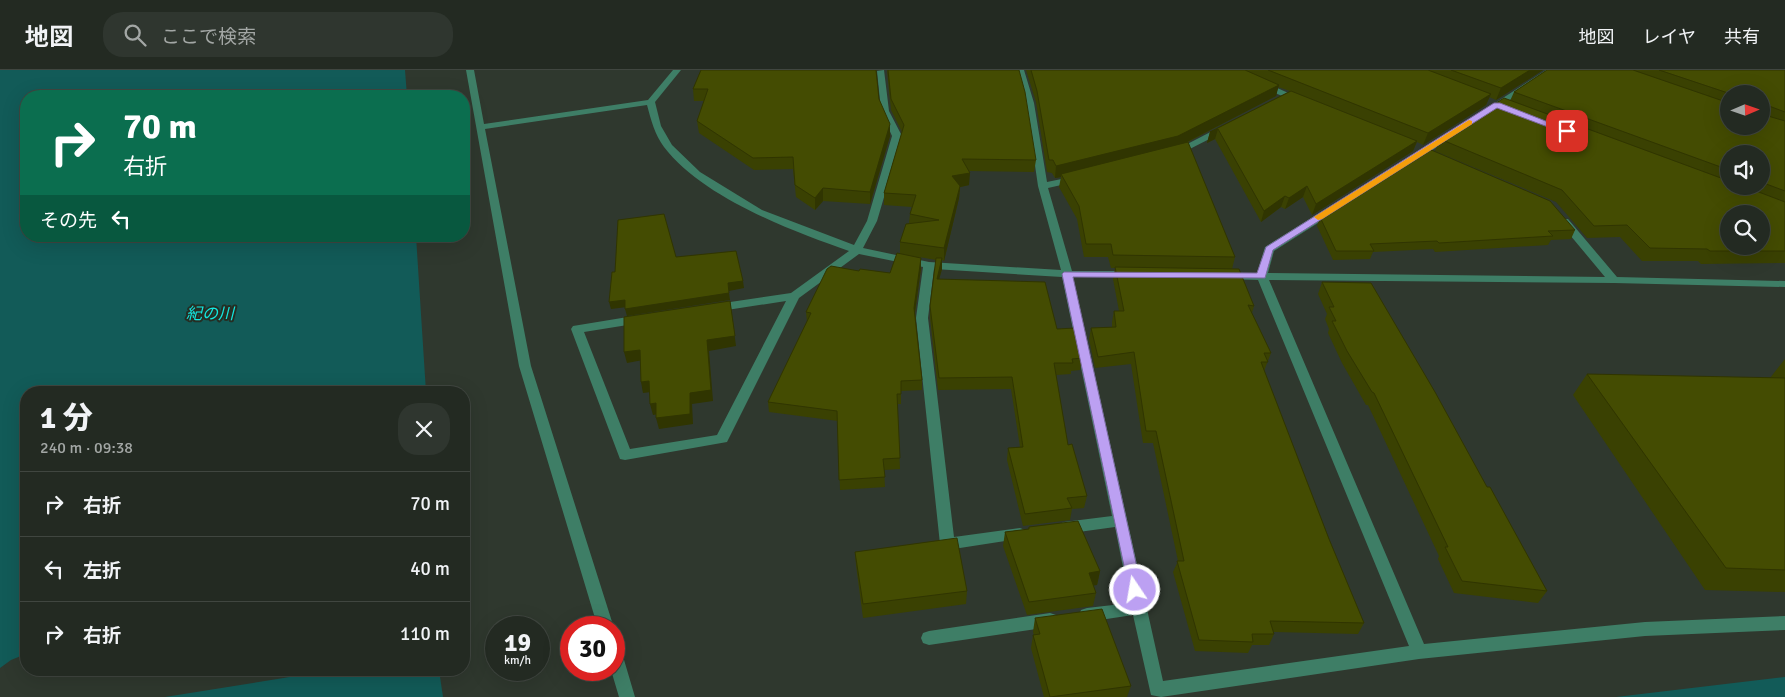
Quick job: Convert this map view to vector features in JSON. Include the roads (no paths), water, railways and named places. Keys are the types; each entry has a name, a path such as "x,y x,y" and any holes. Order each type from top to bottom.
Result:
{"street":[{"path":"470,70 525,366 602,616"},
{"path":"481,127 651,102 677,70"},
{"path":"1020,70 1030,103 1043,186 1067,274 1157,690 1419,652 1645,630 1785,623"},
{"path":"1481,115 1552,70"},
{"path":"656,317 576,329 626,455 722,438 794,296 857,250 872,221 897,136 885,110 881,71"},
{"path":"1252,81 1284,97 1307,103"},
{"path":"651,102 656,126 668,146 696,174 758,212 827,240 857,250 929,265 1067,274 1136,274"},
{"path":"1419,652 1262,276 1269,249 1465,125"},
{"path":"1161,156 1179,152 1229,126"},
{"path":"1043,186 1089,175"},
{"path":"1557,213 1614,280"},
{"path":"929,265 922,318 947,544 1034,532"},
{"path":"1213,275 1785,284"},
{"path":"705,310 794,296"},
{"path":"1053,530 1120,521"},
{"path":"929,638 1139,608"},
{"path":"622,681 627,697"}],"water":[{"name":"紀の川","path":"0,70 405,70 407,90 20,90 20,242 416,242 426,386 20,386 20,656 0,668"},
{"path":"296,676 440,676 443,697 165,697"},
{"path":"1785,677 1785,697 1616,697"}]}
